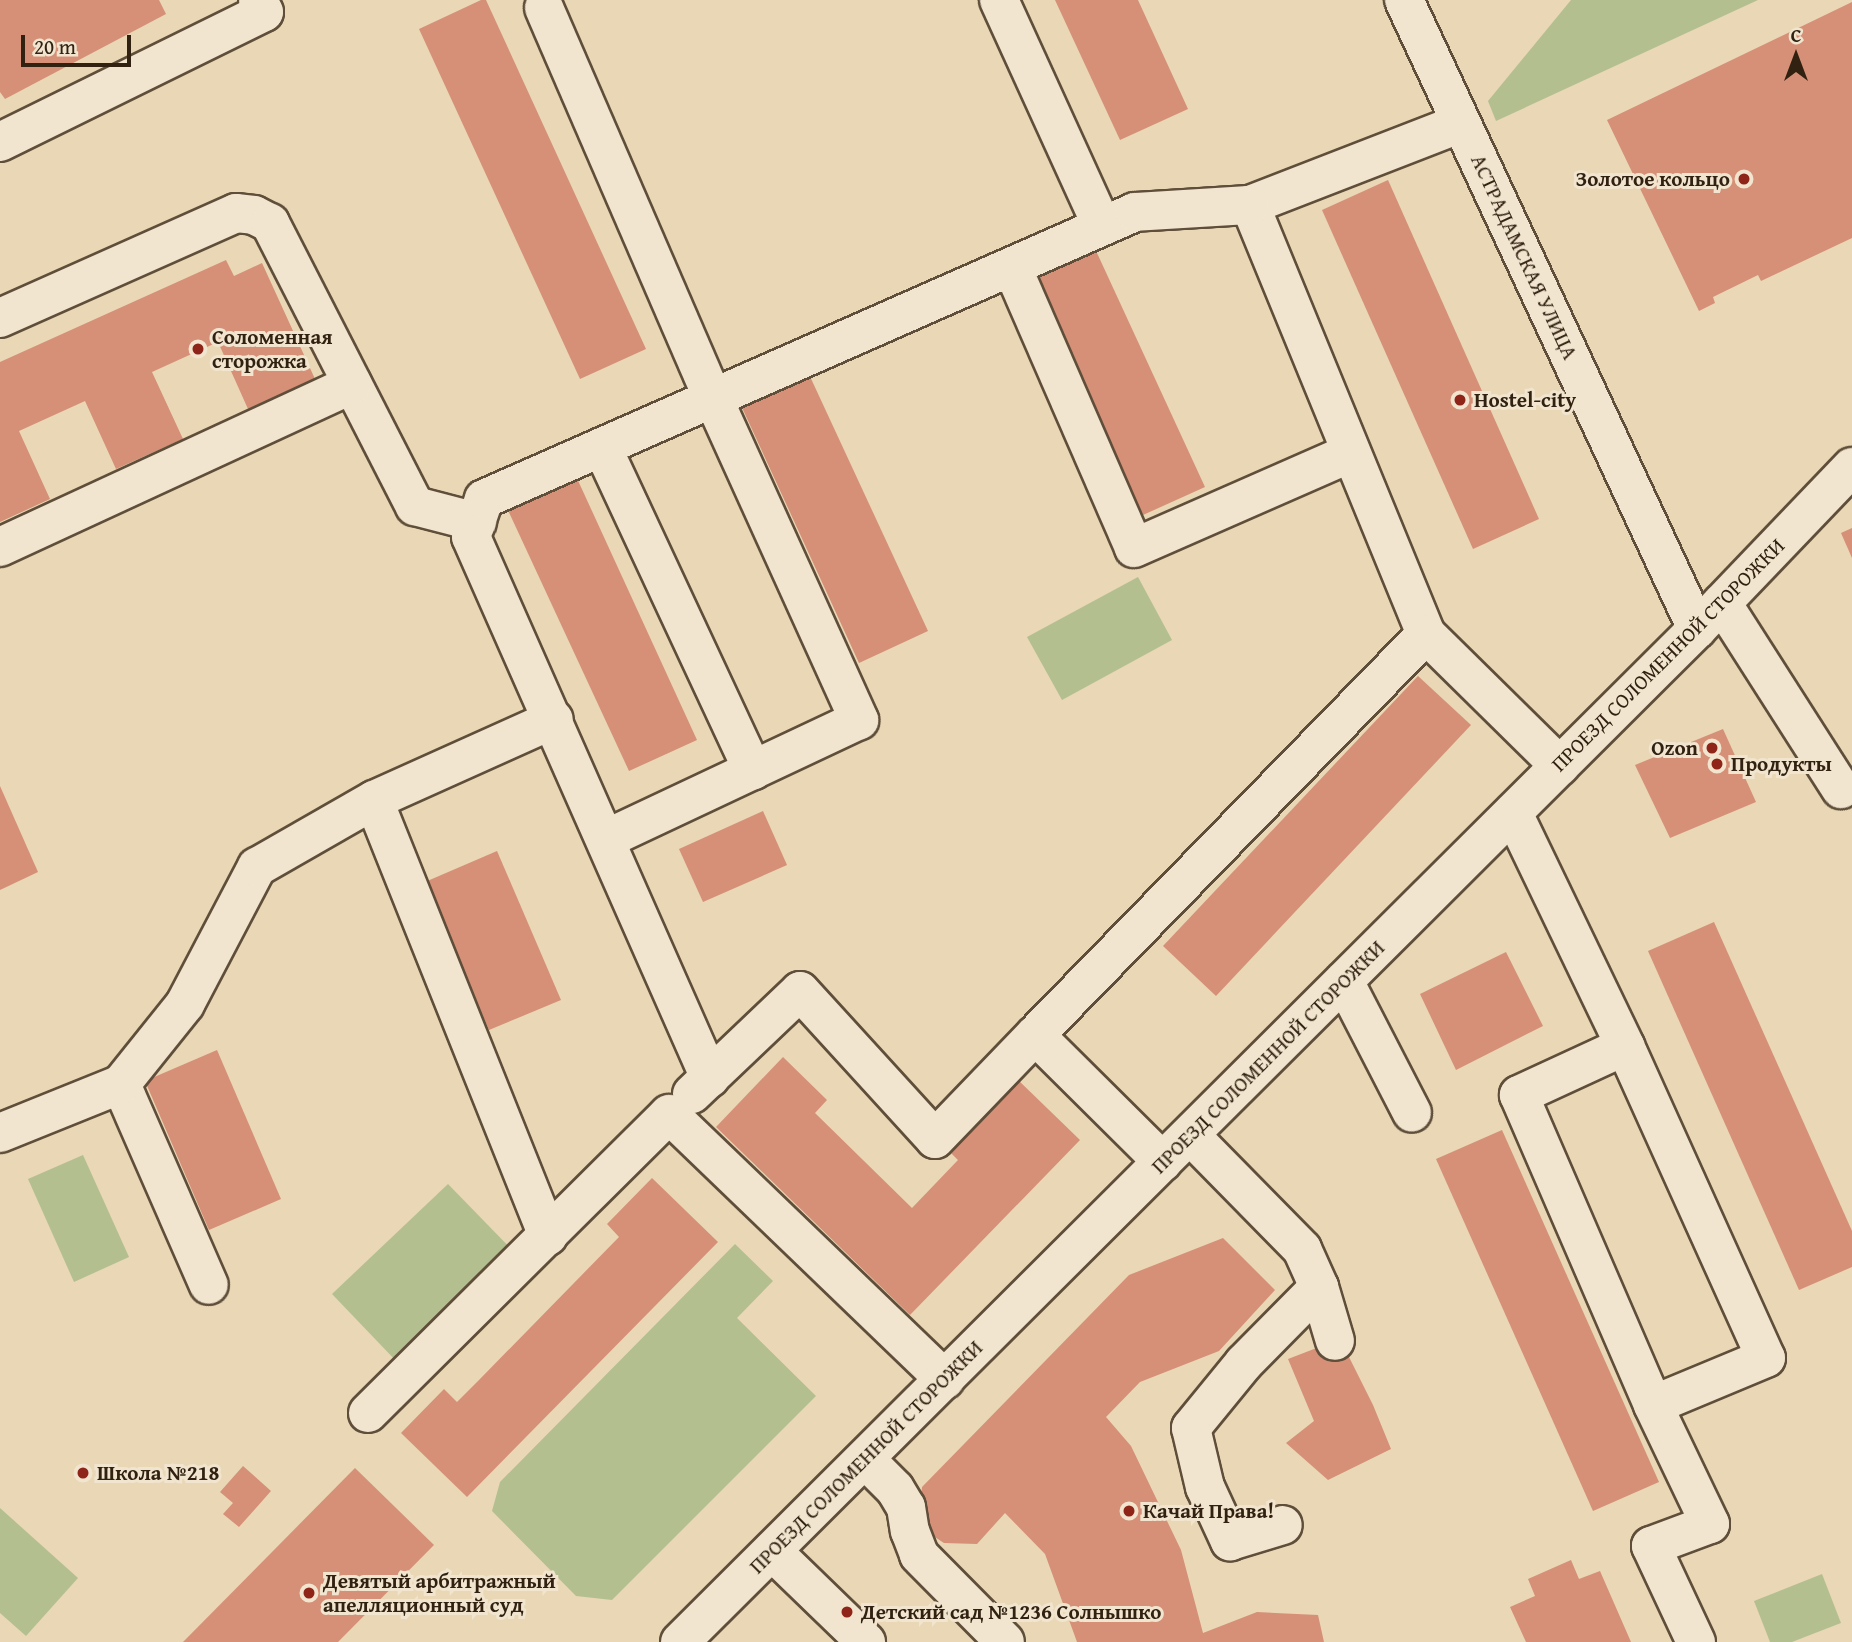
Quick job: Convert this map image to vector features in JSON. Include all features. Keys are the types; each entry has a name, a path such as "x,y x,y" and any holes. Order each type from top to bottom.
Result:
{"street":[{"path":"0,142 264,12 258,0"},
{"path":"999,0 1102,226"},
{"name":"АСТРАДАМСКАЯ УЛИЦА","path":"1404,0 1461,123 1709,616 1841,789"},
{"path":"544,8 713,398 859,720 606,839"},
{"path":"710,1078 554,719 471,537 484,499 1135,212 1250,205 1461,123"},
{"path":"1250,205 1426,634 1560,766"},
{"path":"0,318 236,213 254,215 270,223 415,506 477,522"},
{"path":"1012,267 1134,548 1350,453"},
{"path":"0,547 352,384"},
{"path":"602,447 752,771"},
{"name":"ПРОЕЗД СОЛОМЕННОЙ СТОРОЖКИ","path":"680,1642 1190,1135 1219,1102 1344,982 1560,766 1852,467"},
{"path":"368,1413 669,1114 800,991 935,1139 1426,634"},
{"path":"0,1133 121,1084 185,1004 257,867 374,800 554,719"},
{"path":"374,800 548,1236"},
{"path":"1513,813 1625,1046 1766,1358 1653,1405"},
{"path":"1344,982 1412,1113"},
{"path":"1035,1035 1163,1162"},
{"path":"1625,1046 1519,1096 1653,1405 1710,1524 1651,1546 1696,1642"},
{"path":"121,1084 209,1285"},
{"path":"669,1114 945,1380"},
{"path":"1190,1135 1302,1249 1319,1287 1335,1341"},
{"path":"1283,1525 1230,1541 1205,1487 1191,1428 1244,1363 1319,1287"},
{"path":"865,1459 895,1489 906,1507 909,1531 919,1555 1005,1642"},
{"path":"772,1551 866,1642"}],"green space":[{"path":"1571,0 1758,0 1496,121 1488,101"},
{"path":"1138,577 1172,640 1062,700 1027,637"},
{"path":"83,1155 129,1257 74,1282 28,1179"},
{"path":"448,1184 515,1253 399,1364 332,1294"},
{"path":"735,1244 773,1281 737,1318 816,1396 612,1600 576,1596 492,1511 500,1482"},
{"path":"0,1508 78,1578 26,1636 0,1613"},
{"path":"1822,1574 1841,1623 1792,1642 1770,1642 1754,1601"}],"building":[{"path":"0,0 159,0 166,14 5,99 0,92"},
{"path":"486,0 646,349 580,379 419,29"},
{"path":"1055,0 1138,0 1188,109 1120,140"},
{"name":"Золотое кольцо","path":"1852,2 1852,238 1761,281 1758,275 1713,297 1715,303 1699,311 1607,120"},
{"path":"1388,180 1539,519 1473,549 1322,210"},
{"path":"1091,240 1205,487 1143,515 1029,268"},
{"path":"226,260 234,276 262,263 315,379 248,409 218,342 152,372 183,439 116,469 85,401 19,431 50,499 0,522 0,362"},
{"path":"807,370 928,631 859,663 739,401"},
{"path":"575,474 697,740 629,771 506,506"},
{"path":"1852,528 1852,558 1841,533"},
{"path":"1418,676 1471,725 1216,996 1163,946"},
{"path":"1723,729 1756,802 1670,838 1635,765"},
{"path":"0,786 38,872 0,890"},
{"path":"763,811 787,865 703,902 679,849"},
{"path":"497,851 561,1000 489,1030 425,882"},
{"path":"1714,922 1852,1231 1852,1267 1799,1290 1648,951"},
{"path":"1506,952 1543,1026 1456,1070 1420,994"},
{"path":"217,1050 281,1199 209,1230 145,1081"},
{"path":"783,1057 827,1100 815,1113 912,1208 958,1160 943,1145 1012,1074 1080,1140 910,1315 716,1127"},
{"path":"1502,1130 1659,1482 1593,1511 1436,1159"},
{"path":"652,1178 718,1242 467,1497 401,1433 444,1389 457,1402 479,1380 619,1237 607,1224"},
{"path":"1223,1238 1275,1290 1219,1351 1140,1382 1106,1417 1131,1446 1181,1550 1203,1633 1257,1612 1318,1615 1324,1642 1077,1642 1045,1554 1005,1513 977,1544 944,1543 918,1526 922,1487 1129,1275"},
{"path":"1340,1339 1373,1405 1391,1449 1328,1480 1286,1443 1314,1421 1288,1359"},
{"path":"243,1466 271,1491 239,1527 223,1514 233,1503 220,1492"},
{"path":"355,1468 434,1545 338,1642 183,1642"},
{"path":"1571,1560 1579,1579 1600,1571 1631,1642 1526,1642 1510,1607 1535,1596 1528,1579"}],"place":[{"name":"Золотое кольцо","path":"1744,179"},
{"name":"Соломенная сторожка","path":"198,349"},
{"name":"Hostel-city","path":"1460,400"},
{"name":"Ozon","path":"1712,748"},
{"name":"Продукты","path":"1717,764"},
{"name":"Школа №218","path":"83,1473"},
{"name":"Качай Права!","path":"1129,1511"},
{"name":"Девятый арбитражный апелляционный суд","path":"309,1593"},
{"name":"Детский сад №1236 Солнышко","path":"847,1612"}]}
